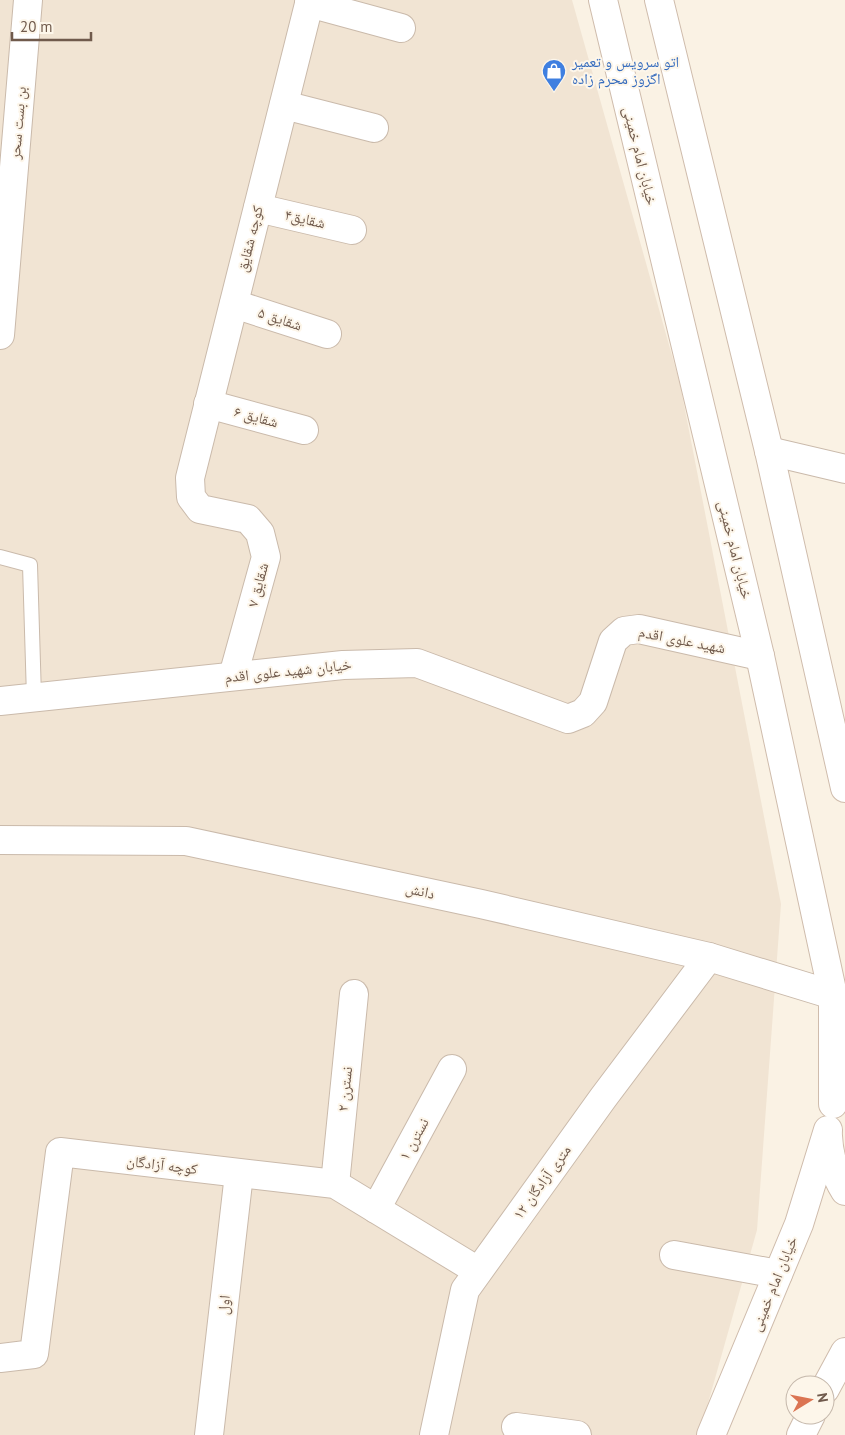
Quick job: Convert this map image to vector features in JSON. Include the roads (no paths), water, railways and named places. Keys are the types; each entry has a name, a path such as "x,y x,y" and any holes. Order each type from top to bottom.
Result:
{"street":[{"name":"بن بست سحر","path":"0,335 28,0"},
{"name":"خیابان امام خمینی","path":"603,0 760,656 833,995 839,1094 799,1224 711,1435"},
{"path":"658,0 769,451 845,788"},
{"path":"310,2 402,28"},
{"name":"کوچه شقایق","path":"190,478 310,2"},
{"path":"284,105 374,128"},
{"name":"شقایق۴","path":"258,208 352,230"},
{"name":"شقایق ۵","path":"234,304 327,334"},
{"name":"شقایق ۶","path":"208,404 304,430"},
{"path":"769,451 845,469"},
{"name":"شقایق ۷","path":"190,478 191,497 200,509 248,519 260,533 266,557 233,676"},
{"name":"شهید علوی اقدم","path":"568,718 583,713 593,702 613,641 624,632 639,629 760,656"},
{"name":"خیابان شهید علوی اقدم","path":"0,701 343,665 417,663 568,718"},
{"name":"دانش","path":"0,840 186,841 481,904 709,956 833,995"},
{"name":"۱۲ متری آزادگان","path":"434,1435 465,1290 603,1098 709,956"},
{"name":"نسترن ۲","path":"335,1184 354,994"},
{"name":"نسترن ۱","path":"376,1209 452,1069"},
{"path":"828,1130 829,1154 836,1177 845,1191"},
{"name":"کوچه آزادگان","path":"0,1358 34,1354 60,1152 335,1184 478,1271"},
{"name":"اول","path":"209,1435 239,1174"},
{"path":"674,1255 778,1274"},
{"path":"833,1375 845,1352"},
{"path":"516,1427 577,1435"}],"lane":[{"path":"0,557 30,565 34,697"}],"place":[{"name":"اتو سرویس و تعمیر اگزوز محرم زاده","path":"554,92"}]}
